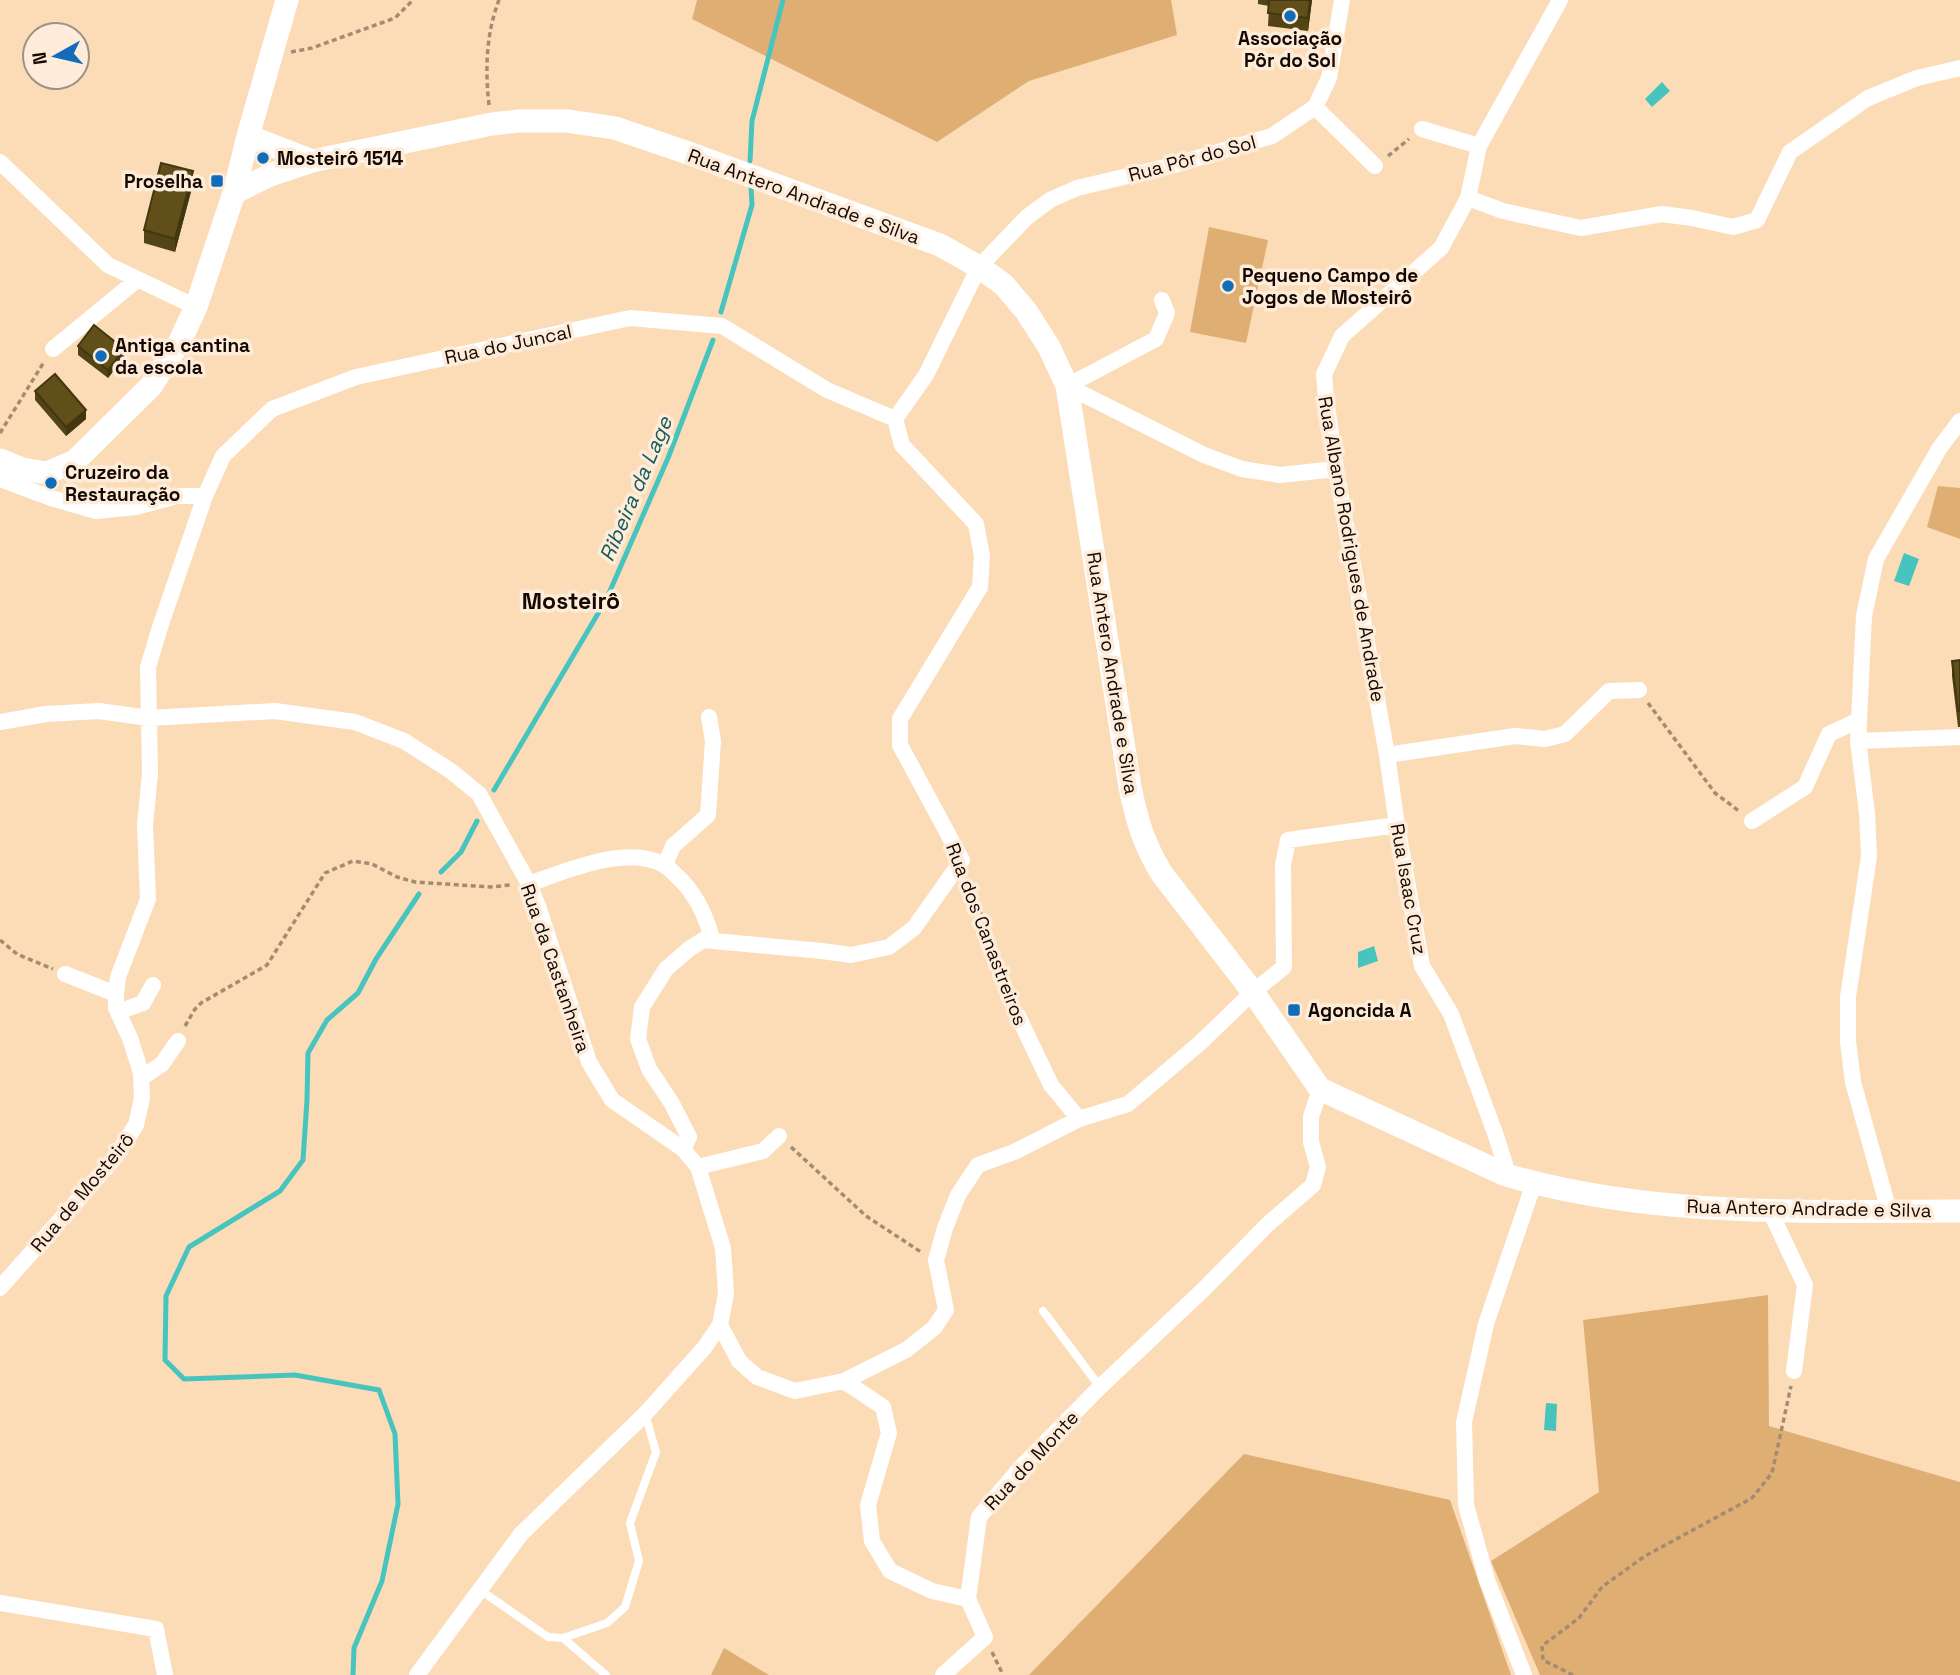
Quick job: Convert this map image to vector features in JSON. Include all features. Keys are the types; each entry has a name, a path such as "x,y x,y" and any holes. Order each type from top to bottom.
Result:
{"street":[{"path":"0,460 47,473 75,461 151,386 179,343 196,307 234,193 287,0"},
{"path":"1342,0 1329,78 1315,107 1375,166"},
{"name":"Rua Albano Rodrigues de Andrade","path":"1387,755 1336,469 1324,374 1342,336 1441,248 1468,198 1479,146 1560,0"},
{"path":"1468,198 1503,211 1581,228 1662,214 1733,227 1758,220 1790,152 1868,98 1917,78 1960,68"},
{"name":"Rua Pôr do Sol","path":"979,267 1027,218 1050,200 1077,188 1174,165 1272,136 1315,107"},
{"name":"Rua Antero Andrade e Silva","path":"234,193 270,176 312,162 492,124 567,121 615,128 691,154 940,246 979,267 1003,284 1026,311 1049,347 1067,386 1130,787 1141,835 1162,874 1253,992 1320,1089 1506,1175 1534,1183 1637,1202 1770,1211 1960,1212"},
{"path":"1422,129 1479,146"},
{"path":"248,136 312,162"},
{"path":"0,162 108,265 196,307"},
{"path":"895,419 926,375 979,267"},
{"path":"52,349 138,279"},
{"path":"1067,386 1156,339 1167,313 1162,300"},
{"name":"Rua do Juncal","path":"149,718 148,667 205,496 223,456 272,409 356,377 630,318 722,326 827,390 895,419"},
{"path":"1067,386 1204,455 1242,469 1280,474 1336,469"},
{"name":"Rua dos Canastreiros","path":"895,419 902,445 975,524 982,556 980,587 900,719 900,745 962,860"},
{"path":"1889,1211 1853,1082 1847,1042 1848,997 1869,856 1867,813 1858,741 1864,616 1875,559 1939,449 1960,421"},
{"path":"0,479 96,511 136,507 177,496 205,496"},
{"path":"1387,755 1514,736 1545,739 1565,734 1609,691 1639,690"},
{"name":"Rua da Castanheira","path":"0,722 46,714 99,711 149,718 275,711 355,722 404,741 451,771 479,794 529,884 589,1062 612,1100 683,1149 698,1167 723,1248 726,1294 720,1325"},
{"path":"665,865 673,846 708,815 713,741 709,717"},
{"name":"Rua de Mosteirô","path":"0,1288 113,1160 136,1125 142,1098 141,1078 130,1038 116,1008 116,994 118,977 148,900 145,825 150,773 149,718"},
{"path":"1752,821 1805,787 1829,734 1859,720"},
{"path":"1858,741 1960,737"},
{"name":"Rua Isaac Cruz","path":"1387,755 1422,966 1451,1014 1495,1133 1506,1175"},
{"path":"417,1675 522,1534 645,1414 704,1348 720,1325 739,1361 757,1377 795,1391 844,1381 906,1350 934,1328 946,1310 936,1260 958,1195 978,1165 1014,1152 1079,1119 1128,1104 1284,967 1283,865 1288,840 1398,825"},
{"path":"529,884 566,870 609,859 641,858 665,865 688,887 705,916 711,935 666,969 642,1007 638,1039 649,1069 671,1102 689,1137 683,1149"},
{"path":"703,940 851,955 889,947 914,928 962,860"},
{"path":"65,974 116,994"},
{"path":"118,1012 143,1003 153,985"},
{"name":"Rua dos Canastreiros","path":"1018,1016 1051,1085 1079,1119"},
{"path":"141,1078 162,1064 177,1041"},
{"name":"Rua do Monte","path":"968,1599 979,1517 1022,1466 1100,1387 1313,1185 1318,1167 1311,1142 1311,1117 1320,1089"},
{"path":"698,1167 763,1151 779,1136"},
{"path":"1524,1675 1487,1580 1466,1505 1464,1422 1486,1324 1534,1183"},
{"path":"1770,1211 1805,1285 1794,1371"},
{"path":"844,1381 883,1408 890,1433 868,1505 872,1541 890,1571 932,1591 968,1599 985,1637 943,1675"},
{"path":"0,1603 156,1629 165,1675"}],"lane":[{"path":"1043,1311 1100,1387"},
{"path":"480,1590 548,1637 563,1639 607,1623 625,1607 639,1560 630,1523 656,1452 645,1414"},
{"path":"563,1639 606,1675"}],"path":[{"path":"272,56 312,48 395,19 413,0"},
{"path":"492,124 486,69 489,37 499,0"},
{"path":"1375,166 1422,129"},
{"path":"0,432 52,349"},
{"path":"1639,690 1715,793 1752,821"},
{"name":"Rua dos Canastreiros","path":"962,860 1018,1016"},
{"path":"177,1041 201,1003 267,965 325,873 353,861 372,864 397,877 415,882 490,887 529,884"},
{"path":"0,940 17,954 65,974"},
{"path":"779,1136 866,1216 936,1260"},
{"path":"1573,1675 1543,1660 1542,1646 1579,1618 1602,1587 1645,1556 1752,1498 1772,1473 1794,1371"},
{"path":"985,1637 1003,1675"}],"shaded area":[{"path":"697,0 1171,0 1177,35 1029,81 937,142 692,19"},
{"name":"Pequeno Campo de Jogos de Mosteirô","path":"1209,227 1268,240 1246,343 1190,332"},
{"path":"1938,486 1960,488 1960,539 1927,527"},
{"path":"1768,1295 1769,1426 1960,1482 1960,1675 1540,1675 1491,1561 1599,1492 1583,1320"},
{"path":"1244,1454 1450,1500 1511,1675 1029,1675"},
{"path":"724,1648 769,1675 711,1675"}],"water":[{"path":"1662,82 1670,91 1652,107 1645,99"},
{"path":"1904,553 1919,559 1909,586 1894,581"},
{"path":"1374,946 1378,961 1358,968 1358,952"},
{"path":"1546,1403 1557,1404 1556,1431 1544,1430"}],"building":[{"path":"1269,0 1310,0 1308,18 1268,13"},
{"path":"161,163 193,171 175,239 144,230"},
{"name":"Antiga cantina da escola","path":"94,325 124,349 108,370 78,346"},
{"path":"55,374 86,410 66,427 35,391"},
{"path":"1960,660 1960,711 1958,711 1952,661"}],"waterway":[{"name":"Ribeira da Lage","path":"750,161 752,121 783,0"},
{"name":"Ribeira da Lage","path":"721,312 752,205 751,185"},
{"name":"Ribeira da Lage","path":"494,790 606,600 668,458 713,340"},
{"name":"Ribeira da Lage","path":"441,872 461,852 477,821"},
{"name":"Ribeira da Lage","path":"353,1675 354,1648 382,1581 398,1504 395,1434 379,1390 295,1375 184,1379 165,1360 166,1296 189,1247 280,1191 303,1160 308,1053 327,1020 358,993 376,959 419,894"}],"place":[{"name":"Associação Pôr do Sol","path":"1290,16"},
{"name":"Mosteirô 1514","path":"263,158"},
{"name":"Proselha","path":"217,181"},
{"name":"Pequeno Campo de Jogos de Mosteirô","path":"1228,286"},
{"name":"Antiga cantina da escola","path":"101,356"},
{"name":"Cruzeiro da Restauração","path":"51,483"},
{"name":"Agoncida A","path":"1294,1010"}],"district":[{"name":"Mosteirô","path":"571,601"}]}
